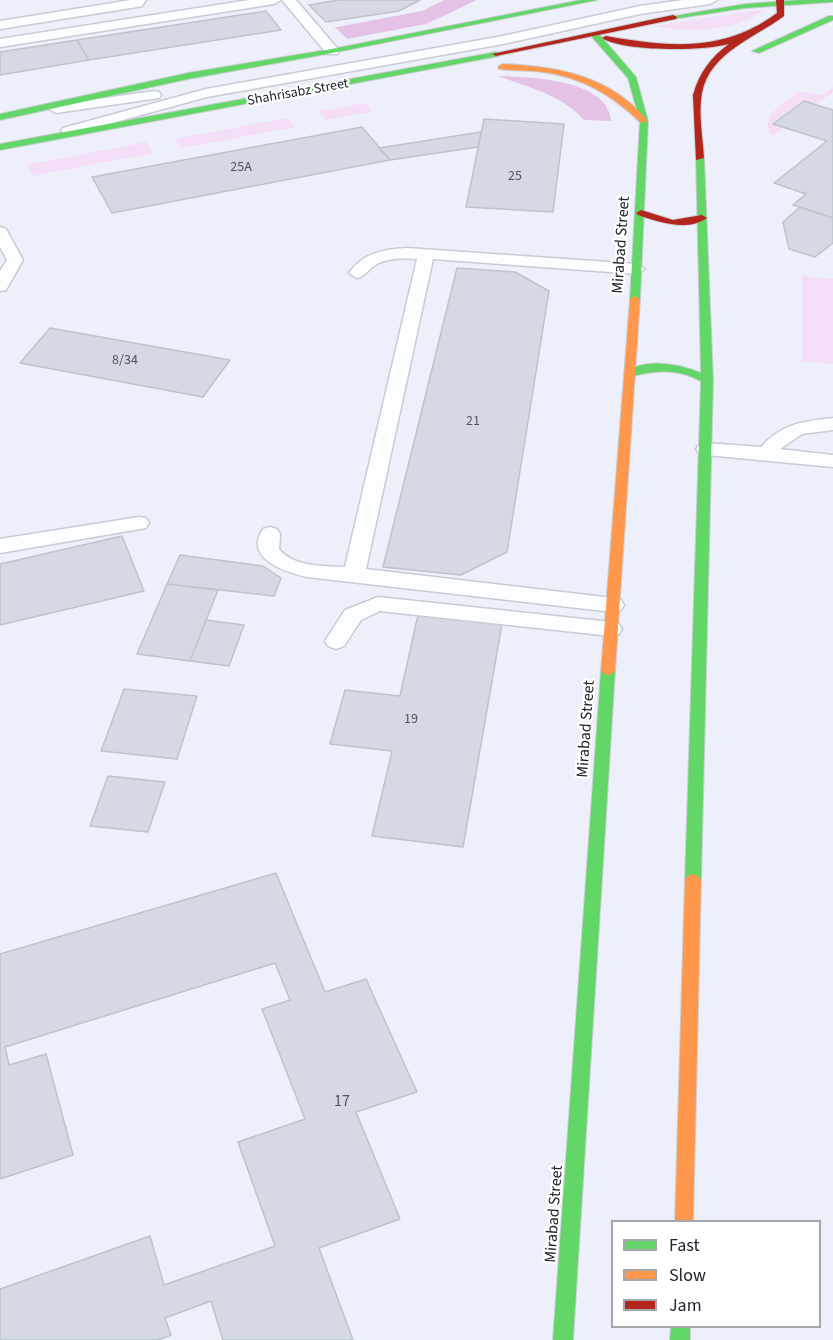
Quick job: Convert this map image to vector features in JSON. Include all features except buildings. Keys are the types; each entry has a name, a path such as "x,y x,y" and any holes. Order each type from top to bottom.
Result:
{"main road":[{"path":"5,116 188,76 332,51 560,3 593,0"},
{"name":"Shahrisabz Street","path":"0,147 428,69 696,12 780,2 833,0"},
{"path":"758,34 773,24 781,14 780,2"},
{"path":"560,3 576,21 595,35 616,41 658,45 703,45 742,39 832,18"},
{"path":"429,31 484,7"},
{"path":"743,60 779,39 832,18"},
{"name":"Mirabad Street","path":"563,1340 641,213 644,121 632,77 595,35"},
{"path":"684,1220 707,380 700,128 697,95 702,72 724,49 742,39"},
{"path":"428,69 511,67 560,71 615,92 644,121"},
{"path":"700,128 710,108"},
{"path":"641,213 673,223 702,218"},
{"path":"630,374 649,367 669,366 690,371 707,380"}],"lane":[{"path":"0,25 137,3 139,0"},
{"path":"0,43 274,0"},
{"path":"289,0 332,51"},
{"path":"24,143 206,93 484,43 662,0"},
{"path":"5,116 202,88 576,21 710,0"},
{"path":"0,232 15,260 0,286"},
{"path":"357,273 369,262 395,254 426,254 637,269"},
{"path":"354,575 426,254"},
{"path":"766,453 778,437 796,428 833,424"},
{"path":"705,449 833,460"},
{"path":"0,546 139,523"},
{"path":"270,534 269,549 281,563 296,568 613,604"},
{"path":"336,641 353,615 378,604 611,629"}],"shaded area":[{"path":"444,0 477,0 426,24 347,39 336,28 332,28 422,11"},
{"path":"765,9 753,17 726,27 682,30 653,26"},
{"path":"498,76 547,80 583,89 597,96 607,107 611,121 584,120 566,104 555,98"},
{"path":"833,87 833,92 774,135 770,134 769,120 782,104 800,91 823,95"},
{"path":"365,103 372,112 326,120 319,111"},
{"path":"288,118 295,127 181,148 174,139"},
{"path":"146,142 153,153 33,176 27,165"},
{"path":"802,276 833,279 833,364 802,361"}],"traffic: fast":[{"path":"0,117 188,76 332,51 593,0"},
{"path":"673,17 745,6 833,0"},
{"path":"756,51 832,18"},
{"path":"595,35 632,77 644,121 635,299"},
{"path":"0,147 496,54"},
{"path":"693,880 707,380 699,158"},
{"path":"629,374 649,368 669,367 688,371 707,380"},
{"path":"563,1340 608,671"},
{"path":"680,1340 681,1328"}],"traffic: slow":[{"path":"502,67 562,73 597,84 629,106 644,121"},
{"path":"608,671 635,299"},
{"path":"684,1220 693,880"}],"traffic: jam":[{"path":"606,38 675,47 721,44 742,38 762,28 781,14 780,0"},
{"path":"496,54 673,17"},
{"path":"699,158 697,95 700,85 713,62 742,39"},
{"path":"641,213 673,223 702,218"}]}
